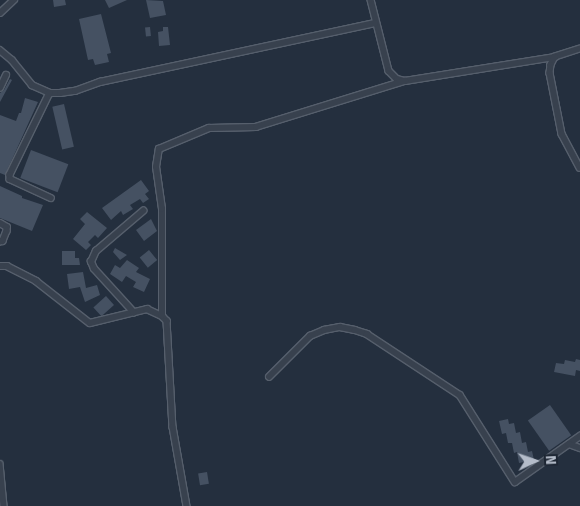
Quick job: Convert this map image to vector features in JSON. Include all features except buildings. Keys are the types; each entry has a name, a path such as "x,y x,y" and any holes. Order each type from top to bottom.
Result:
{"street":[{"path":"0,13 14,0"},
{"path":"371,0 375,23 389,71 398,79 405,81"},
{"path":"0,50 12,60 32,85 50,92 75,91 100,82 375,23"},
{"path":"162,316 162,209 156,167 159,149 209,128 256,127 405,81 555,57 580,49"},
{"path":"555,57 550,73 554,104 562,134 580,168"},
{"path":"0,88 6,75"},
{"path":"50,92 10,175 10,179 51,198"},
{"path":"134,313 94,269 91,262 96,251 143,211"},
{"path":"0,223 7,227 8,231 3,241 0,242"},
{"path":"0,266 7,266 36,281 90,323 146,310 162,316 167,321 173,427 187,506"},
{"path":"269,377 310,336 324,330 340,327 367,334 460,395 515,482 580,436"},
{"path":"569,444 580,448"},
{"path":"0,464 4,506"}]}
